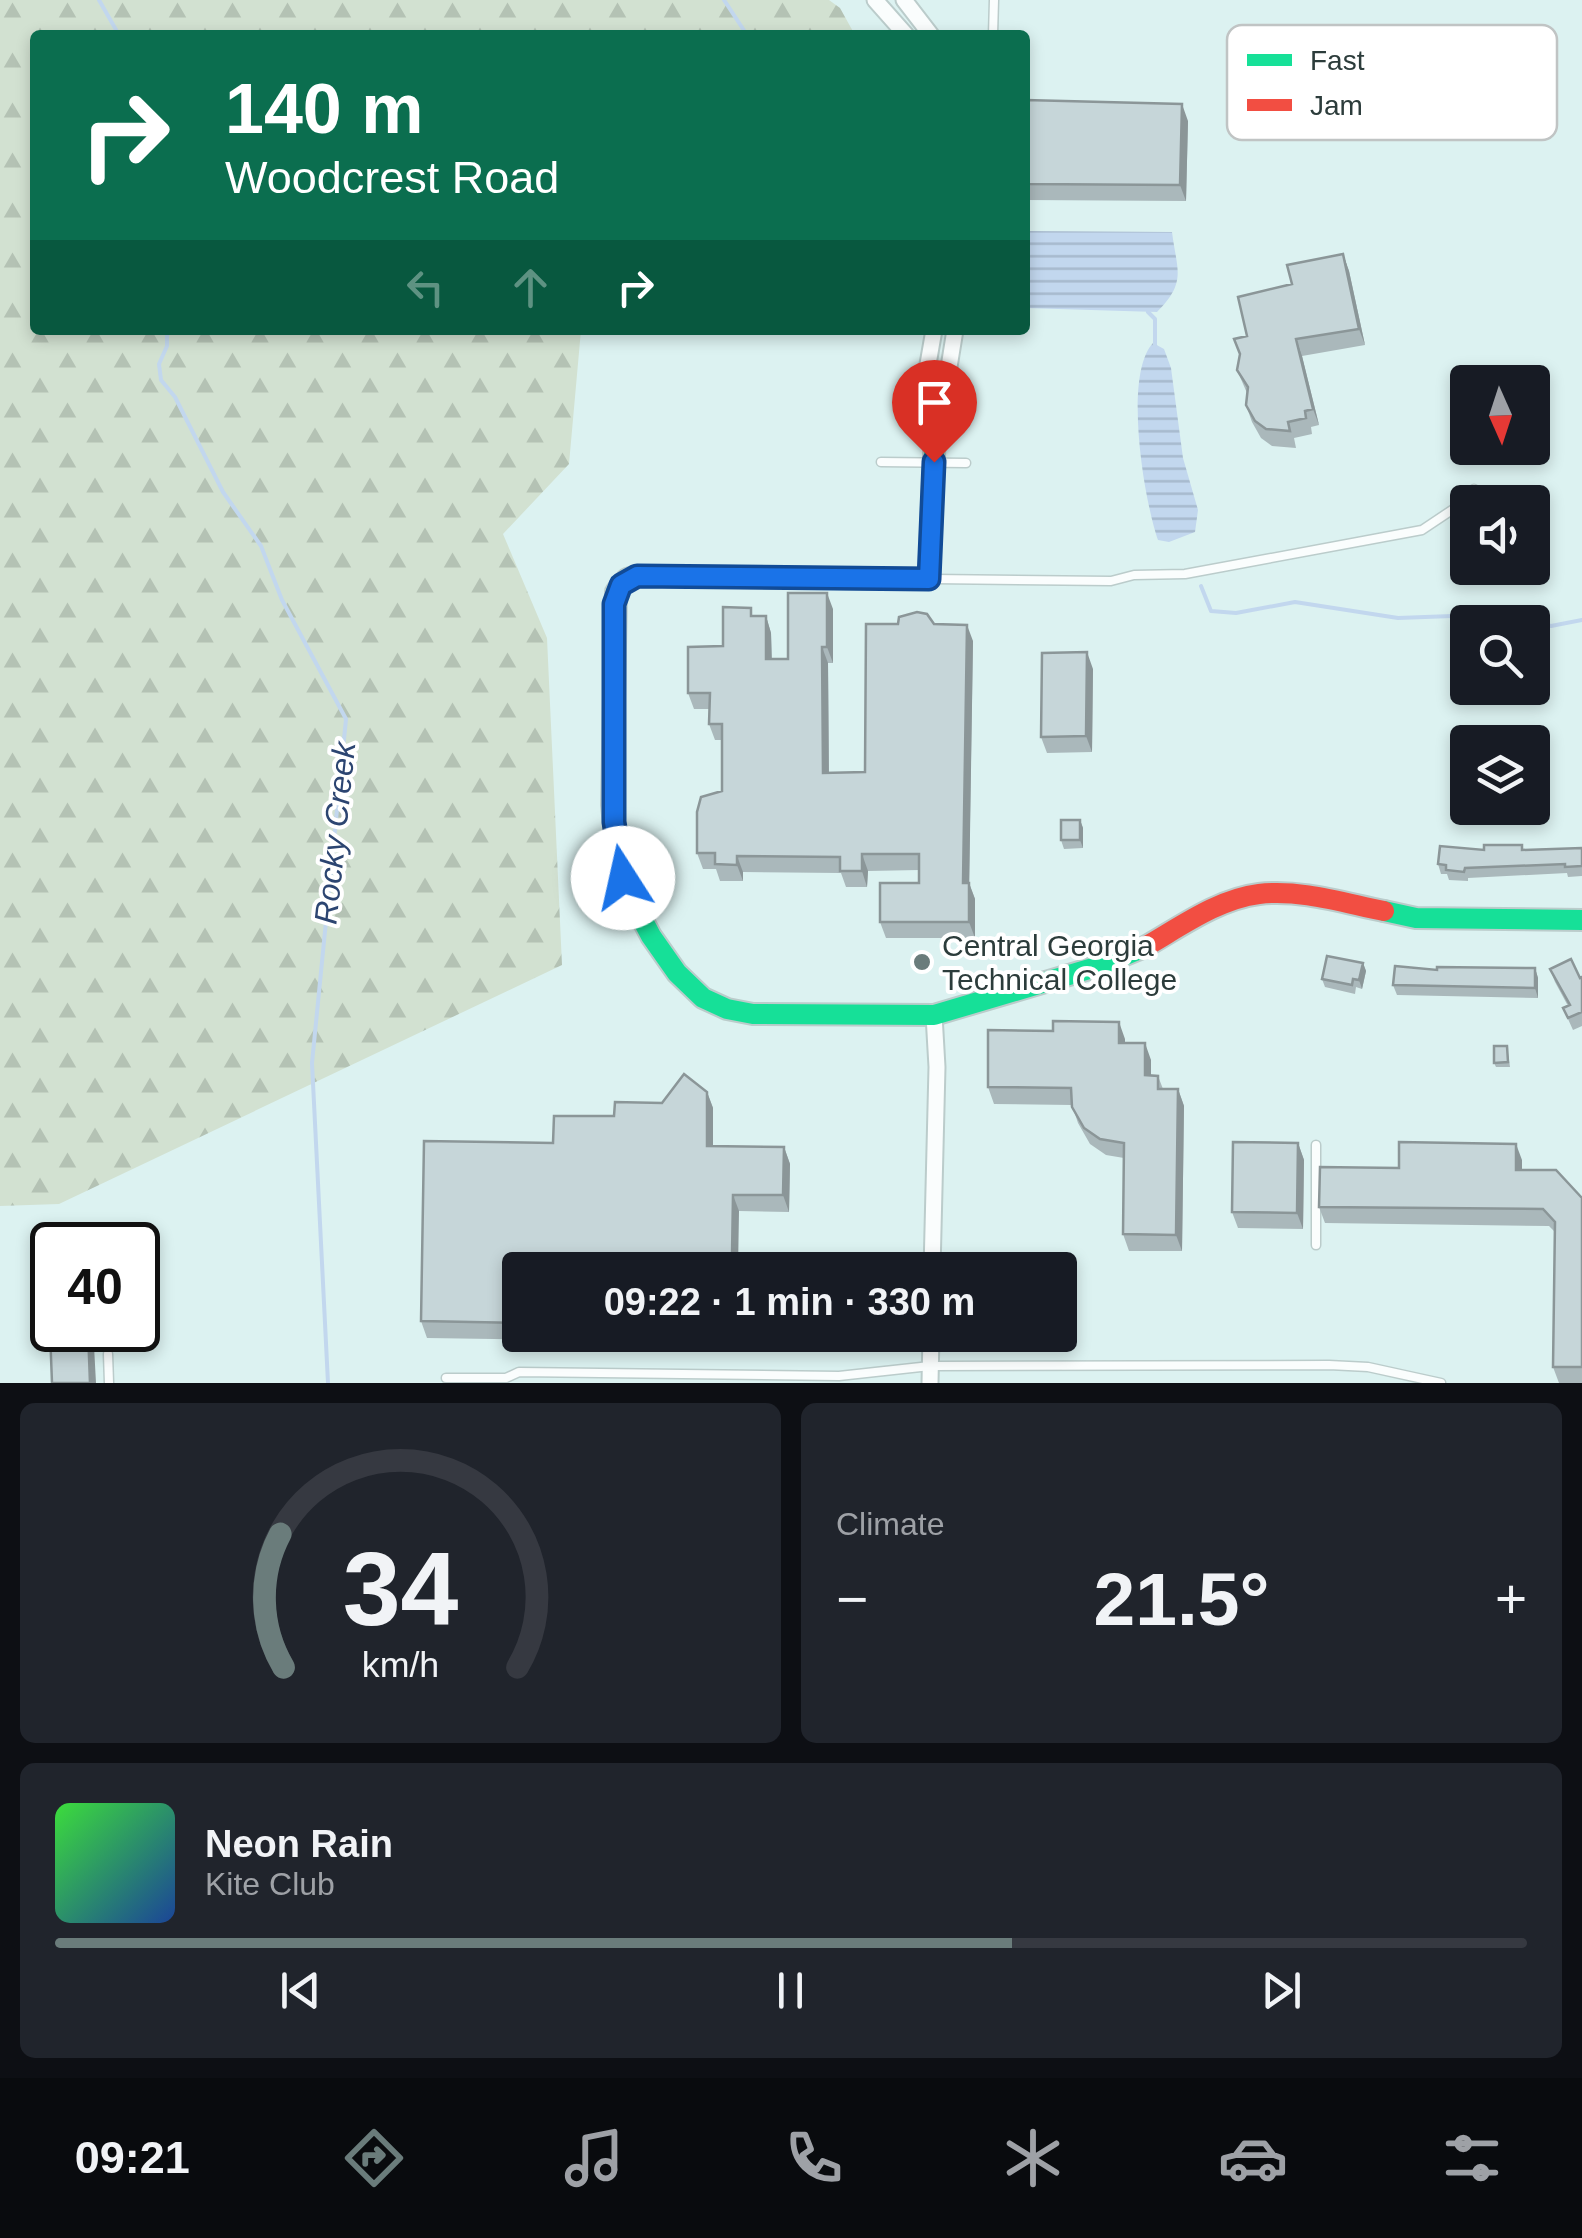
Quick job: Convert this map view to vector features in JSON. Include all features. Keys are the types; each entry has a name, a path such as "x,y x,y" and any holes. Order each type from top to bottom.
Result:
{"street":[{"path":"875,0 902,30"},
{"path":"904,0 927,30"},
{"path":"933,335 928,364 936,408 929,579 672,576 627,579 616,592 614,822 618,861 629,894 656,940 684,981 701,997 735,1012 754,1014 934,1015 1002,998 1096,967 1135,952 1217,906 1258,894 1299,894 1380,914 1416,918 1582,920"},
{"path":"936,408 954,335"},
{"path":"932,1252 934,1015"}],"lane":[{"path":"993,30 994,0"},
{"path":"881,462 966,462"},
{"path":"929,579 1110,581 1134,575 1184,574 1422,530 1450,511"},
{"path":"1316,1145 1316,1245"},
{"path":"108,1354 109,1383"},
{"path":"446,1378 506,1378 519,1372 839,1376 1330,1364 1368,1367 1440,1383"}],"green space":[{"path":"0,0 829,0 840,8 852,30 30,30 30,335 581,335 569,464 503,534 547,638 562,965 59,1204 0,1206"}],"water":[{"path":"1030,231 1172,232 1178,275 1173,292 1157,312 1030,308"},
{"path":"1153,343 1164,349 1171,368 1183,458 1198,510 1195,532 1169,542 1158,540 1139,438 1139,382 1144,359"}],"building":[{"path":"1030,100 1182,104 1180,185 1030,184"},
{"path":"1343,254 1359,329 1296,339 1313,409 1305,411 1306,418 1288,422 1290,431 1266,429 1255,421 1246,405 1248,387 1237,370 1240,354 1234,339 1247,336 1238,297 1292,284 1287,265"},
{"path":"788,593 827,593 827,647 822,647 823,773 865,772 866,624 898,624 899,617 917,612 927,614 934,624 967,625 963,883 969,883 969,922 880,922 880,883 919,883 919,854 862,854 862,871 840,871 840,857 737,856 737,865 715,864 715,853 697,853 701,797 722,791 722,724 709,724 710,693 688,693 688,647 723,646 723,607 751,608 751,616 766,616 766,659 788,659"},
{"path":"1087,652 1086,736 1041,737 1042,653"},
{"path":"1061,820 1080,820 1080,840 1061,840"},
{"path":"1484,845 1522,845 1522,850 1582,848 1582,866 1465,868 1464,872 1446,870 1446,865 1438,864 1440,846 1484,850"},
{"path":"1327,956 1363,963 1359,980 1353,979 1352,985 1322,979"},
{"path":"1571,959 1582,977 1582,1012 1568,1018 1563,1008 1570,1005 1550,969"},
{"path":"1395,966 1437,970 1535,968 1535,988 1393,985"},
{"path":"1053,1021 1119,1022 1119,1043 1145,1043 1145,1075 1158,1076 1158,1089 1178,1089 1176,1235 1123,1234 1124,1143 1100,1139 1084,1128 1072,1107 1071,1088 988,1087 988,1030 1053,1031"},
{"path":"1494,1046 1507,1046 1508,1062 1494,1063"},
{"path":"684,1074 707,1092 707,1146 784,1147 783,1195 733,1195 732,1252 502,1252 502,1323 421,1321 424,1141 553,1143 554,1116 614,1116 615,1102 662,1103"},
{"path":"1233,1142 1298,1143 1297,1213 1232,1212"},
{"path":"1399,1142 1516,1144 1516,1170 1556,1170 1582,1198 1582,1367 1553,1367 1555,1222 1543,1209 1319,1207 1320,1167 1399,1168"},
{"path":"51,1352 89,1352 90,1383 52,1383"}],"waterway":[{"name":"Rocky Creek","path":"99,0 116,30"},
{"path":"724,0 744,30"},
{"path":"1148,312 1155,319 1155,345"},
{"name":"Rocky Creek","path":"167,335 159,364 161,380 175,397 223,492 261,546 282,600 346,719 312,1063 328,1383"},
{"path":"1201,586 1211,611 1236,613 1295,602 1398,618 1479,615 1551,626 1582,620"}],"traffic: fast":[{"path":"936,408 929,579 637,576 627,579 616,592 612,805 618,862 630,896 677,973 703,998 727,1009 753,1014 934,1015 1096,967 1145,947"},
{"path":"1384,911 1416,918 1582,920"}],"traffic: jam":[{"path":"1145,947 1214,908 1259,894 1306,895 1384,911"}],"place":[{"name":"Central Georgia Technical College","path":"922,962"}],"route":[{"path":"623,878 614,822 614,604 621,585 637,576 929,579 934,462"}]}
